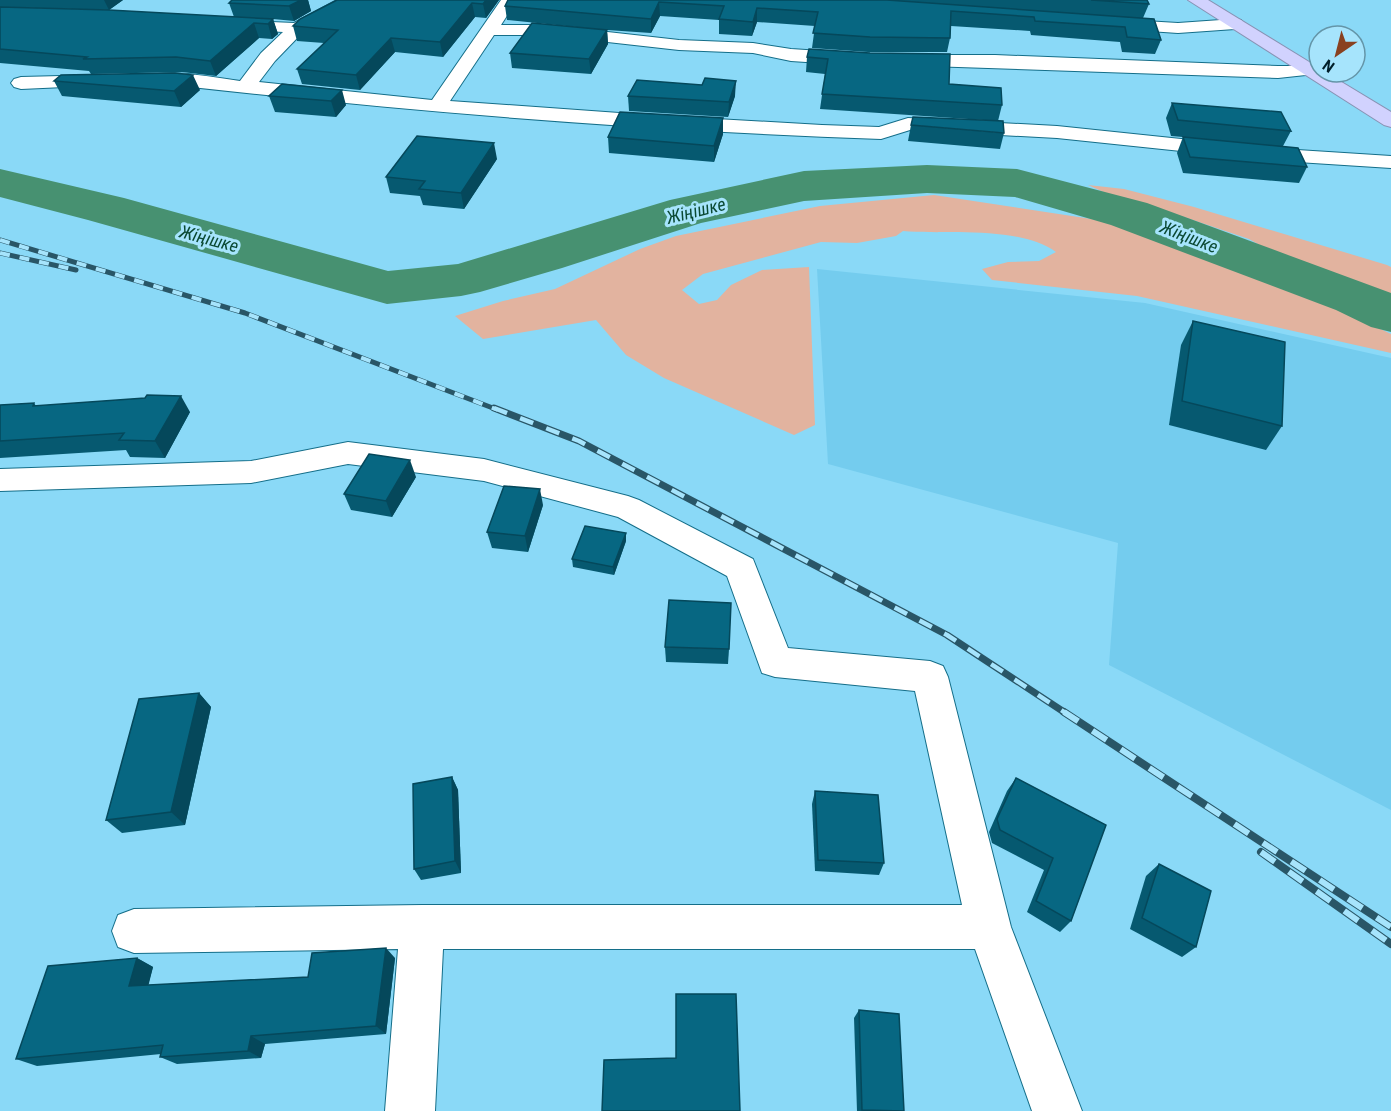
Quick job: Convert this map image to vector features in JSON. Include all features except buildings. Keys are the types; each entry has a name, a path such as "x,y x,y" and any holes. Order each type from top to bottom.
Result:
{"highway":[{"path":"1196,0 1307,69"},
{"path":"1331,84 1391,121"}],"lane":[{"path":"245,87 268,57 297,28 351,0"},
{"path":"437,106 509,0"},
{"path":"1094,22 1178,28 1235,24"},
{"path":"218,23 297,28"},
{"path":"489,30 545,30 679,45 753,48 791,55 868,60"},
{"path":"891,61 994,61 1278,72 1307,70"},
{"path":"137,80 182,80 437,106 584,118 881,133 908,124 1057,132 1267,154 1391,162"},
{"path":"21,83 114,81"},
{"path":"0,480 251,472 348,453 484,470 628,508 741,568 775,662 930,677 989,927 1057,1111"},
{"path":"134,931 422,927 989,927"},
{"path":"410,1111 422,927"}],"shaded area":[{"path":"1088,185 1124,189 1194,207 1387,265 1391,267 1391,299 1281,257 1249,239 1181,216 1150,213"},
{"path":"934,195 1131,225 1191,253 1321,300 1391,334 1391,353 1137,296 992,280 982,269 1008,262 1039,261 1056,252 1022,238 982,233 903,231 896,236 857,243 821,242 703,274 682,290 699,304 717,300 731,285 762,270 809,267 815,425 794,435 664,378 626,355 596,320 483,339 455,316 503,301 555,289 640,249 676,236 820,206"},
{"path":"817,269 1145,303 1391,358 1391,810 1109,665 1118,543 828,464"}],"waterway":[{"name":"Жіңішке","path":"0,183 106,209 387,288 461,280 543,257 688,211 804,186 927,179 1017,183 1129,214 1356,298 1391,315"}],"railway":[{"path":"0,240 245,313 498,410"},
{"path":"0,253 76,270"},
{"path":"494,408 579,441 947,635 1067,714"},
{"path":"1064,712 1391,927"},
{"path":"1261,852 1391,944"}]}
